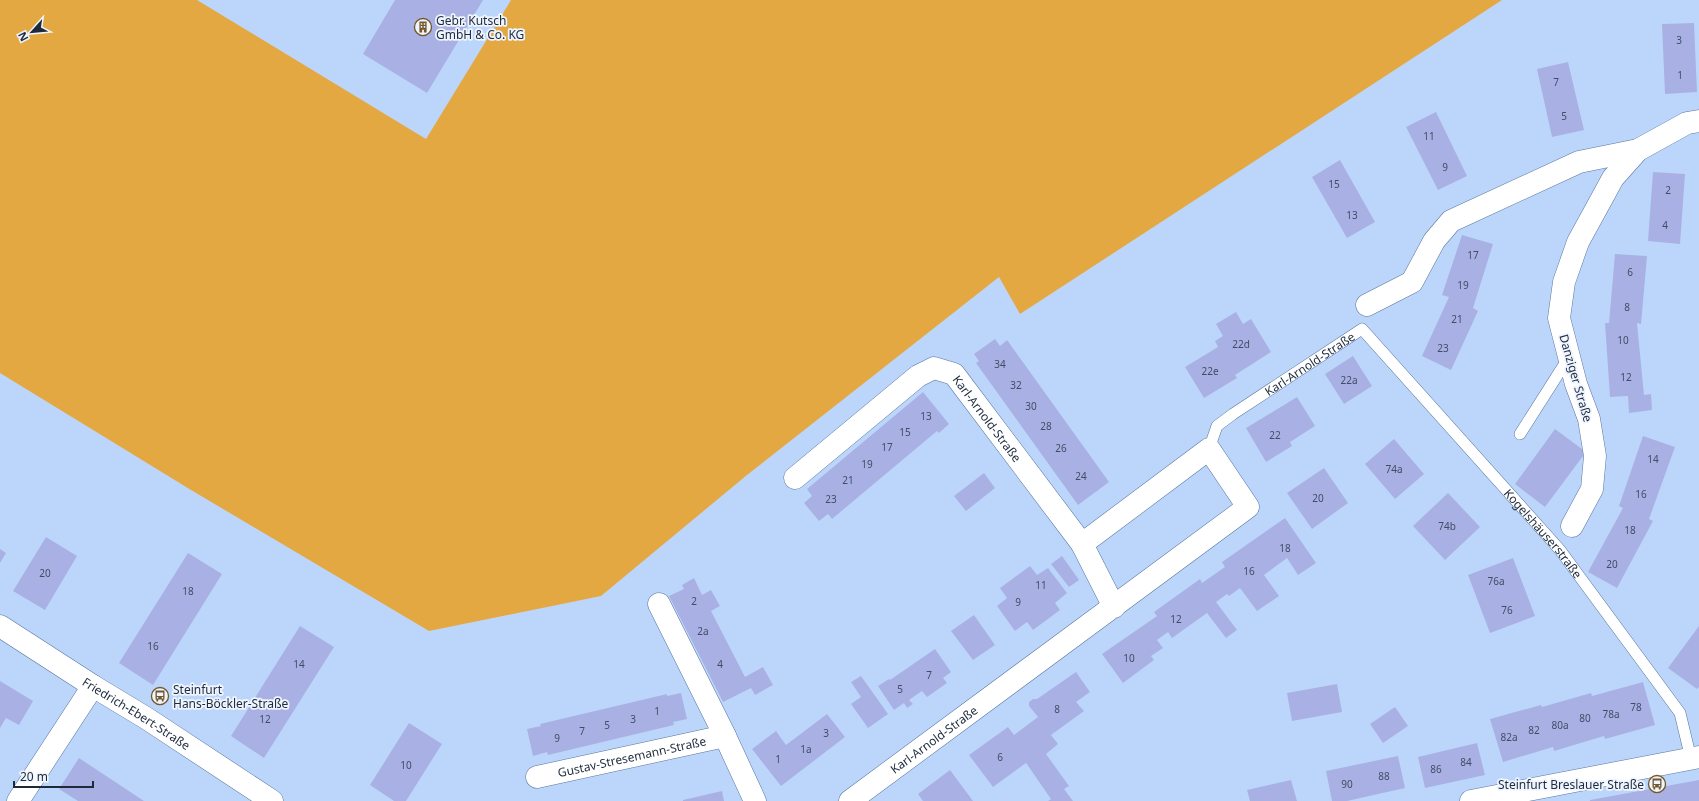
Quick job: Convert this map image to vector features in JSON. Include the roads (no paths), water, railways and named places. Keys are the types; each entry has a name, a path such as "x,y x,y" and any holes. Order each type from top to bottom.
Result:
{"street":[{"name":"Danziger Straße","path":"1367,305 1412,282 1434,241 1451,222 1579,162 1638,150 1687,123 1699,121"},
{"name":"Danziger Straße","path":"1572,526 1592,489 1595,456 1589,419 1576,384 1559,318 1564,282 1578,242 1600,200 1613,178 1638,150"},
{"name":"Karl-Arnold-Straße","path":"795,478 918,376 934,368 954,374 1082,544 1114,607"},
{"path":"1082,544 1209,449"},
{"name":"Karl-Arnold-Straße","path":"850,801 1248,507 1209,449"},
{"path":"659,604 725,736 755,801"},
{"name":"Friedrich-Ebert-Straße","path":"0,626 146,718 272,801"},
{"path":"18,801 93,686"},
{"name":"Gustav-Stresemann-Straße","path":"537,777 725,736"},
{"name":"Kogelshäuserstraße","path":"1471,801 1695,758"}],"lane":[{"name":"Karl-Arnold-Straße","path":"1209,449 1217,426 1362,329"},
{"name":"Kogelshäuserstraße","path":"1362,329 1560,550 1680,713 1695,758"},
{"path":"1520,434 1569,357"}],"place":[{"name":"Gebr. Kutsch GmbH & Co. KG","path":"423,27"},
{"name":"Steinfurt Hans-Böckler-Straße","path":"160,696"},
{"name":"Steinfurt Breslauer Straße","path":"1657,784"}]}
